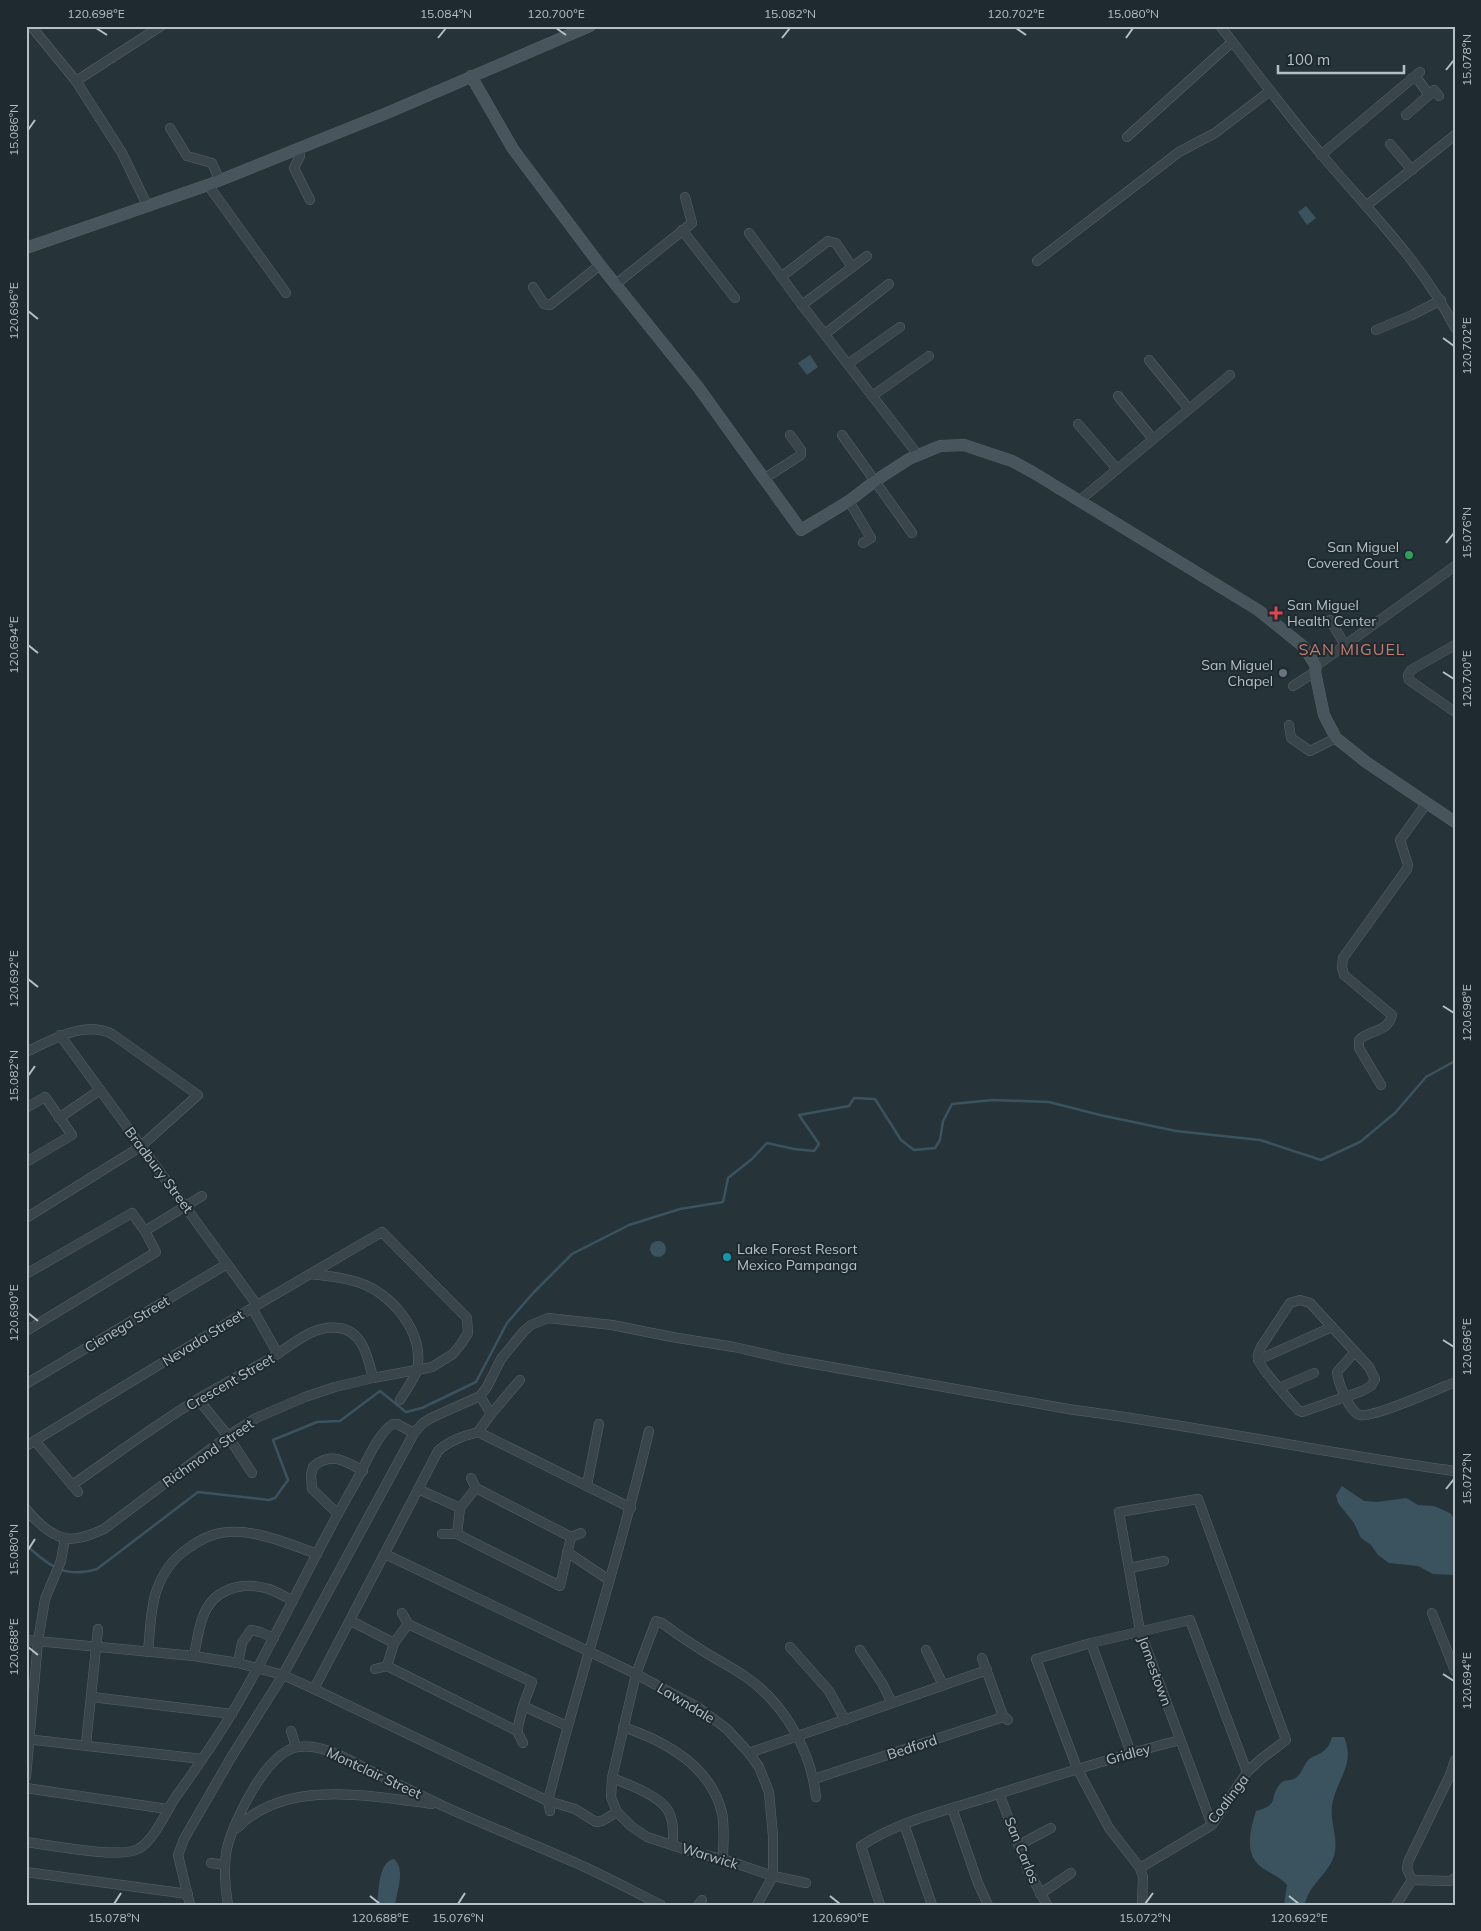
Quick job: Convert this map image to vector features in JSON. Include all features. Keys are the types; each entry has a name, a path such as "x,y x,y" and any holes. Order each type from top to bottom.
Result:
{"street":[{"path":"32,26 76,81 122,153 148,207"},
{"path":"76,81 160,26"},
{"path":"26,248 208,185 387,113 590,26"},
{"path":"1220,26 1321,155 1398,243 1452,313 1455,328"},
{"path":"1128,137 1232,42"},
{"path":"1321,155 1420,72"},
{"path":"471,76 513,149 600,265 698,387 801,530 850,501 875,481 918,455 940,446 964,445 1012,461 1258,610 1304,647 1316,669 1324,715 1336,738 1366,762 1455,822"},
{"path":"1412,78 1419,82 1429,94"},
{"path":"1406,115 1434,90 1439,96"},
{"path":"1036,262 1179,152 1215,133 1270,91"},
{"path":"170,128 184,153 190,158 212,164 219,179"},
{"path":"1366,206 1455,135"},
{"path":"1390,144 1412,170"},
{"path":"300,147 300,156 294,168 310,200"},
{"path":"208,185 286,293"},
{"path":"616,284 692,223 685,197"},
{"path":"682,230 735,298"},
{"path":"749,233 918,455"},
{"path":"781,277 828,241 836,243 852,267"},
{"path":"802,305 867,256"},
{"path":"534,287 544,304 550,305 600,265"},
{"path":"825,334 889,284"},
{"path":"1376,330 1441,300"},
{"path":"848,364 900,327"},
{"path":"872,396 929,356"},
{"path":"1149,360 1189,409"},
{"path":"1079,501 1230,376"},
{"path":"1118,396 1153,439"},
{"path":"1078,424 1117,470"},
{"path":"765,478 801,455 801,450 790,435"},
{"path":"842,435 912,533"},
{"path":"850,501 871,538 863,543"},
{"path":"1292,686 1345,645 1455,566"},
{"path":"1330,620 1345,645"},
{"path":"1455,645 1411,670 1408,675 1409,680 1455,712"},
{"path":"1289,726 1291,738 1307,750 1314,751 1336,738"},
{"path":"1381,1085 1359,1048 1359,1040 1364,1035 1384,1028 1390,1022 1392,1015 1344,975 1342,967 1344,958 1407,869 1408,865 1400,840 1426,804"},
{"path":"26,1052 60,1035 93,1028 104,1030 198,1096 140,1147 26,1218"},
{"name":"Bradbury Street","path":"60,1035 140,1147 187,1206 227,1264 255,1306 278,1354"},
{"path":"58,1118 100,1090"},
{"path":"26,1108 45,1096 58,1118 72,1135 26,1162"},
{"path":"145,1231 202,1196"},
{"path":"26,1274 132,1213 145,1231 156,1252 26,1332"},
{"name":"Nevada Street","path":"26,1446 36,1442 255,1306 382,1232 468,1318"},
{"name":"Cienega Street","path":"26,1384 227,1264"},
{"path":"311,1274 336,1276 358,1282 371,1288 404,1316 412,1329 417,1354 417,1370 400,1400"},
{"path":"1300,1300 1310,1303 1355,1352 1369,1368 1375,1379 1371,1386 1362,1391 1302,1412 1298,1410 1279,1388 1258,1360 1258,1353 1261,1347 1290,1302 1300,1300"},
{"name":"Richmond Street","path":"65,1538 88,1536 104,1529 228,1436 256,1418 305,1397 374,1378 432,1367 453,1354 468,1333 468,1318"},
{"path":"190,1905 178,1855 184,1839 232,1756 283,1675 414,1432 431,1418 480,1396 501,1359 524,1331 531,1325 543,1320 558,1318 612,1325 734,1347 786,1359 1074,1410 1121,1416 1351,1456 1455,1471"},
{"path":"1258,1360 1332,1327"},
{"name":"Crescent Street","path":"36,1442 75,1488 154,1428 198,1399 278,1354 304,1336 328,1328 348,1330 363,1344 374,1378"},
{"path":"1355,1352 1337,1372 1338,1380 1345,1396 1356,1413 1361,1415 1395,1407 1455,1382"},
{"path":"1279,1388 1314,1373"},
{"path":"314,1689 438,1451 460,1437 478,1432 490,1414 520,1380"},
{"path":"480,1396 490,1414"},
{"path":"198,1399 228,1436 252,1473"},
{"path":"26,1842 116,1853 137,1850 150,1838 232,1714 377,1443 389,1426 397,1424 414,1432"},
{"path":"587,1485 599,1424"},
{"path":"550,1811 548,1801 567,1726 631,1508 650,1431"},
{"path":"478,1432 631,1508"},
{"path":"338,1514 312,1489 311,1475 313,1466 318,1462 336,1458 342,1459 363,1471"},
{"path":"471,1478 476,1488 571,1537 581,1533"},
{"path":"457,1534 460,1508 476,1488"},
{"path":"418,1489 460,1508"},
{"name":"Jamestown","path":"1212,1825 1140,1631 1119,1512 1198,1499 1286,1740"},
{"path":"26,1509 47,1529 65,1538 61,1561 45,1599 38,1641 26,1777"},
{"path":"148,1652 154,1603 164,1571 195,1544 210,1535 238,1532 266,1536 317,1554"},
{"path":"442,1534 457,1534 562,1590 571,1537"},
{"path":"567,1552 609,1580"},
{"name":"Lawndale","path":"386,1554 636,1674 699,1708 727,1729 759,1767 769,1792 773,1836 773,1876"},
{"path":"1129,1568 1164,1561"},
{"path":"194,1656 202,1620 207,1608 222,1593 243,1585 255,1586 270,1589 293,1602"},
{"path":"402,1613 408,1624 536,1680 523,1706 517,1731"},
{"path":"1432,1613 1455,1670"},
{"path":"1142,1905 1143,1877 1140,1868 1109,1828 1077,1768 1036,1659 1091,1643 1190,1620 1247,1772"},
{"path":"351,1621 394,1643"},
{"path":"26,1640 194,1656 238,1663 283,1675 548,1801 575,1809 596,1822 619,1814 611,1797 612,1778 623,1727 636,1674 656,1622 662,1623 747,1678 774,1702 786,1717 797,1736 814,1779 816,1797"},
{"path":"387,1666 394,1643 408,1624"},
{"path":"86,1744 98,1629"},
{"path":"238,1663 242,1643 251,1630 274,1638"},
{"path":"1091,1643 1131,1753"},
{"path":"790,1647 829,1691 845,1720"},
{"path":"860,1650 892,1703"},
{"path":"926,1650 943,1685"},
{"path":"749,1753 986,1670 982,1658"},
{"path":"375,1669 387,1666 517,1731 523,1743"},
{"name":"Bedford","path":"814,1779 1000,1718 1006,1718 986,1670"},
{"path":"92,1697 232,1714"},
{"path":"523,1706 567,1726"},
{"path":"623,1727 643,1734 668,1747 702,1772 718,1799 722,1815 723,1859"},
{"path":"228,1905 225,1885 225,1864 231,1834 250,1795 270,1764 296,1747 291,1731"},
{"path":"28,1739 86,1744 202,1759"},
{"name":"Gridley","path":"880,1905 861,1846 872,1838 904,1824 1077,1768 1180,1740"},
{"name":"Coalinga","path":"1140,1868 1212,1825 1247,1772 1286,1740"},
{"name":"Montclair Street","path":"296,1747 311,1746 325,1750 442,1805 576,1863 661,1905"},
{"path":"1412,1880 1407,1869 1408,1862 1450,1775 1455,1760"},
{"path":"612,1778 644,1792 667,1809 672,1826 673,1844"},
{"path":"26,1788 168,1809"},
{"name":"San Carlos","path":"999,1793 1027,1868 1047,1905"},
{"name":"Montclair Street","path":"231,1834 256,1812 286,1802 320,1794 356,1794 442,1805"},
{"path":"952,1808 978,1883 988,1905"},
{"name":"Warwick","path":"619,1814 631,1826 647,1837 773,1876 806,1883"},
{"path":"904,1824 932,1905"},
{"path":"1019,1846 1051,1828"},
{"path":"211,1863 225,1864"},
{"path":"26,1872 188,1894"},
{"path":"1040,1894 1070,1874"},
{"path":"757,1905 773,1876"},
{"path":"1412,1880 1450,1881 1455,1878"},
{"path":"1396,1905 1412,1880"}],"water":[{"path":"1306,206 1316,218 1307,225 1298,212"},
{"path":"810,355 818,367 807,375 798,363"},
{"path":"655,1241 661,1241 666,1246 664,1255 655,1257 650,1252 650,1246"},
{"path":"1342,1486 1364,1501 1377,1502 1406,1498 1418,1505 1434,1506 1450,1513 1455,1520 1455,1575 1433,1574 1418,1566 1389,1563 1378,1555 1371,1545 1361,1538 1354,1523 1338,1503 1336,1495"},
{"path":"1332,1737 1344,1737 1348,1756 1332,1806 1336,1844 1334,1856 1310,1892 1305,1905 1284,1905 1287,1885 1257,1864 1253,1857 1250,1835 1256,1811 1269,1806 1280,1784 1283,1781 1292,1780 1300,1774 1312,1757 1323,1752"},
{"path":"394,1859 400,1868 399,1887 395,1905 377,1905 382,1871 389,1861"}],"waterway":[{"path":"26,1545 42,1559 58,1569 86,1572 97,1569 198,1492 269,1500 275,1498 288,1480 273,1440 317,1422 340,1421 380,1391 406,1412 422,1408 476,1382 507,1323 534,1292 572,1254 629,1225 680,1209 723,1202 728,1178 752,1159 767,1143 814,1151 819,1144 799,1115 849,1106 854,1098 875,1099 901,1140 914,1150 935,1148 940,1140 943,1121 952,1104 993,1100 1049,1102 1176,1131 1260,1140 1321,1160 1360,1142 1395,1113 1426,1077 1455,1061"}],"place":[{"name":"San Miguel Covered Court","path":"1409,555"},
{"name":"San Miguel Health Center","path":"1276,613"},
{"name":"San Miguel Chapel","path":"1283,673"},
{"name":"Lake Forest Resort Mexico Pampanga","path":"727,1257"}],"district":[{"name":"SAN MIGUEL","path":"1352,649"}]}
